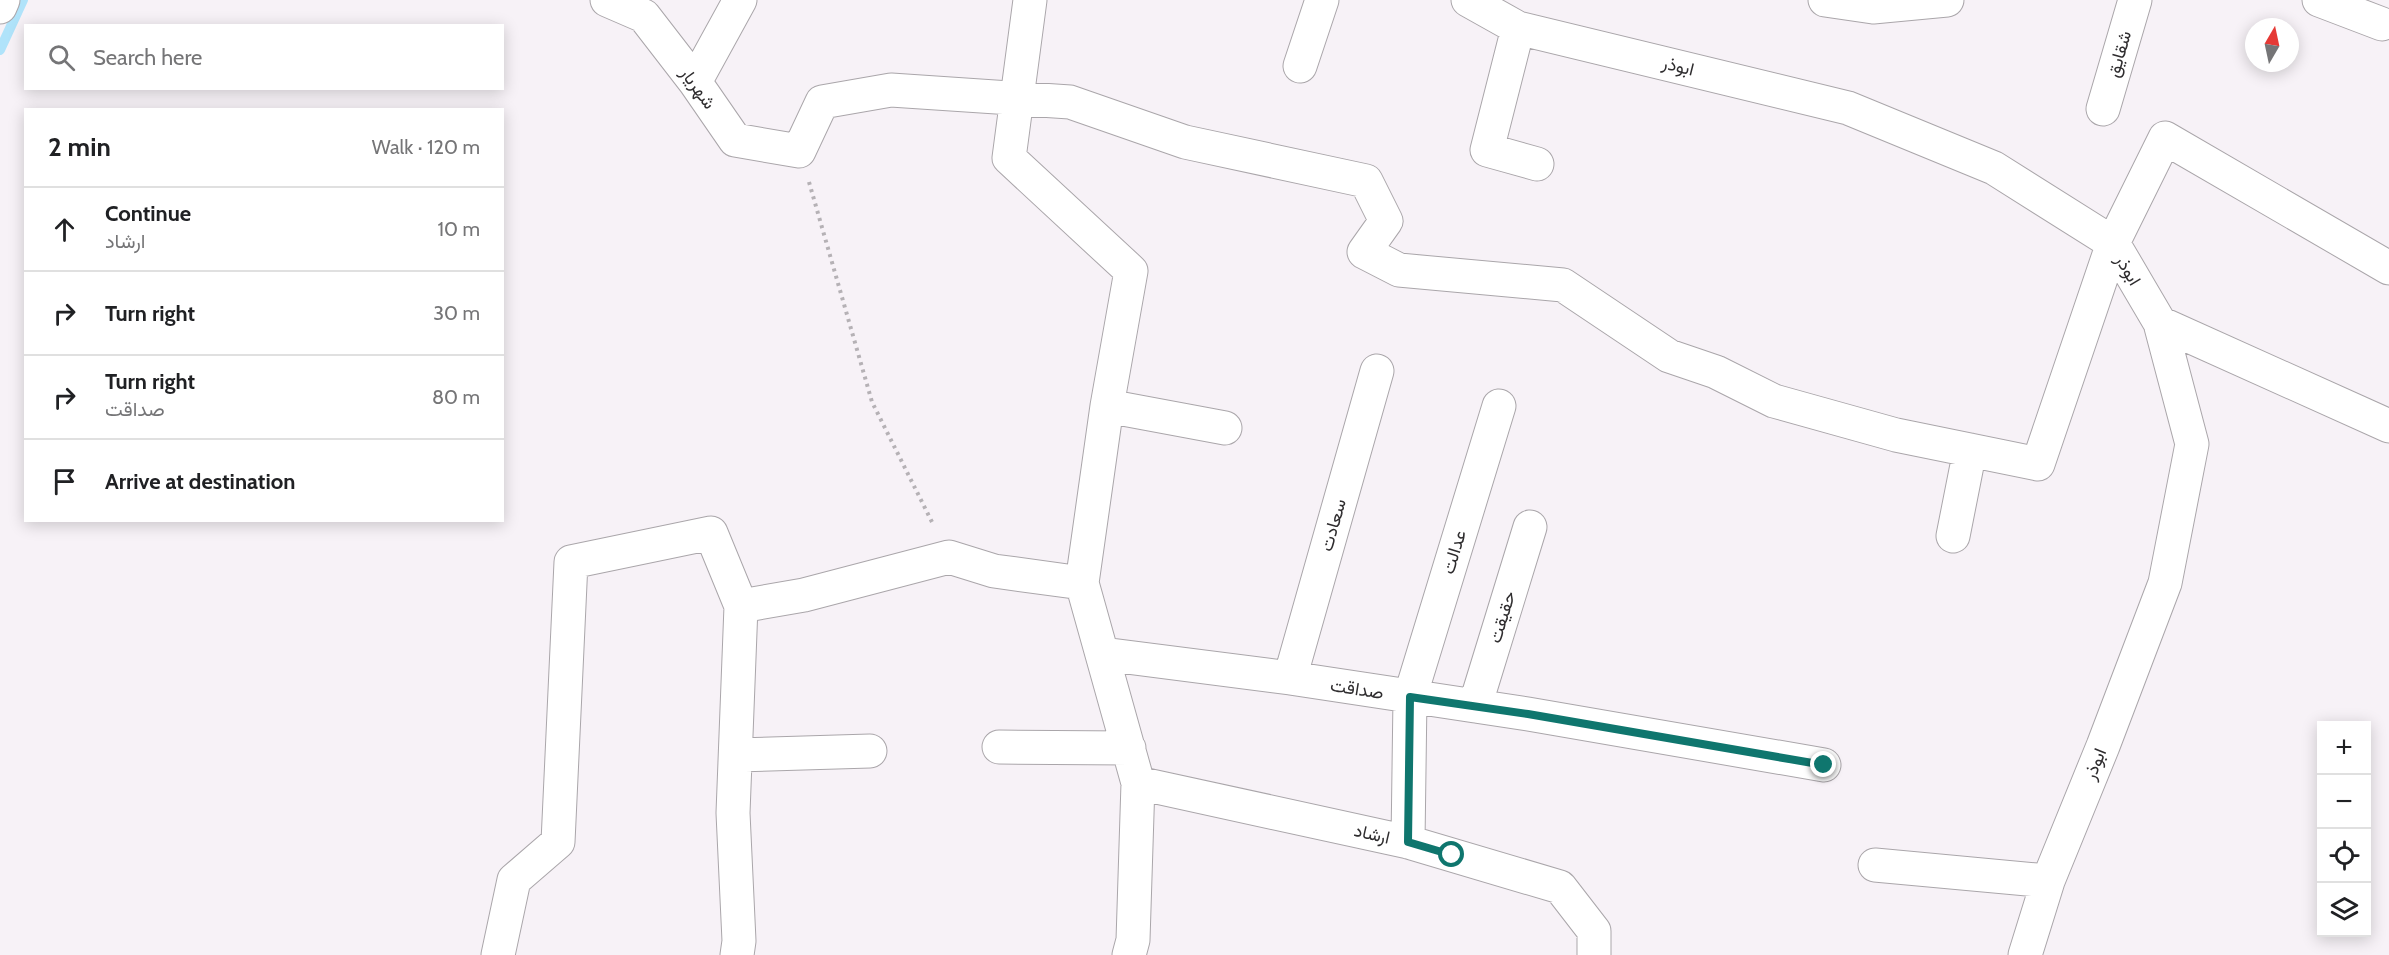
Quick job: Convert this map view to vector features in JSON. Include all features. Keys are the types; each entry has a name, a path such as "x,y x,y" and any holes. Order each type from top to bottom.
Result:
{"street":[{"path":"0,7 3,0"},
{"name":"شهریار","path":"607,0 644,16 695,82 735,140 799,151"},
{"path":"695,82 740,0"},
{"path":"1030,0 1009,158 1131,271 1107,406 1082,583 1138,783 1133,940 1129,955"},
{"path":"1300,66 1322,0"},
{"name":"ابوذر","path":"1468,0 1518,28 1848,108 1994,168 2113,243 2160,323 2192,444 2164,583 2103,746 2048,881 2025,955"},
{"path":"1825,0 1873,7 1947,0"},
{"name":"شقایق","path":"2103,109 2135,0"},
{"path":"2319,0 2382,24"},
{"path":"1518,28 1487,150 1537,164"},
{"path":"799,151 822,102 891,90 1070,102 1185,142 1366,181 1386,221 1364,252 1400,270 1563,285 1669,356 1716,372 1774,400 1896,435 2038,464 2113,243 2165,138 2389,268"},
{"path":"2160,323 2389,426"},
{"name":"سعادت","path":"1290,678 1377,372"},
{"path":"1107,406 1225,428"},
{"name":"عدالت","path":"1408,842 1410,697 1499,406"},
{"path":"1953,536 1970,450"},
{"name":"حقیقت","path":"1475,706 1530,527"},
{"path":"498,955 514,880 558,842 571,562 711,533 741,606 733,813 739,941 737,955"},
{"path":"741,606 804,596 949,557 994,571 1082,583"},
{"name":"صداقت","path":"1103,654 1290,678 1475,706 1824,765"},
{"path":"999,747 1129,748"},
{"path":"736,755 870,751"},
{"name":"ارشاد","path":"1138,783 1408,842 1560,887 1594,931 1594,955"},
{"path":"1875,865 2048,881"}],"path":[{"path":"799,151 872,402 949,557"}],"waterway":[{"path":"0,50 23,0"}],"route":[{"path":"1452,855 1408,842 1410,697 1528,714 1824,765"}]}
